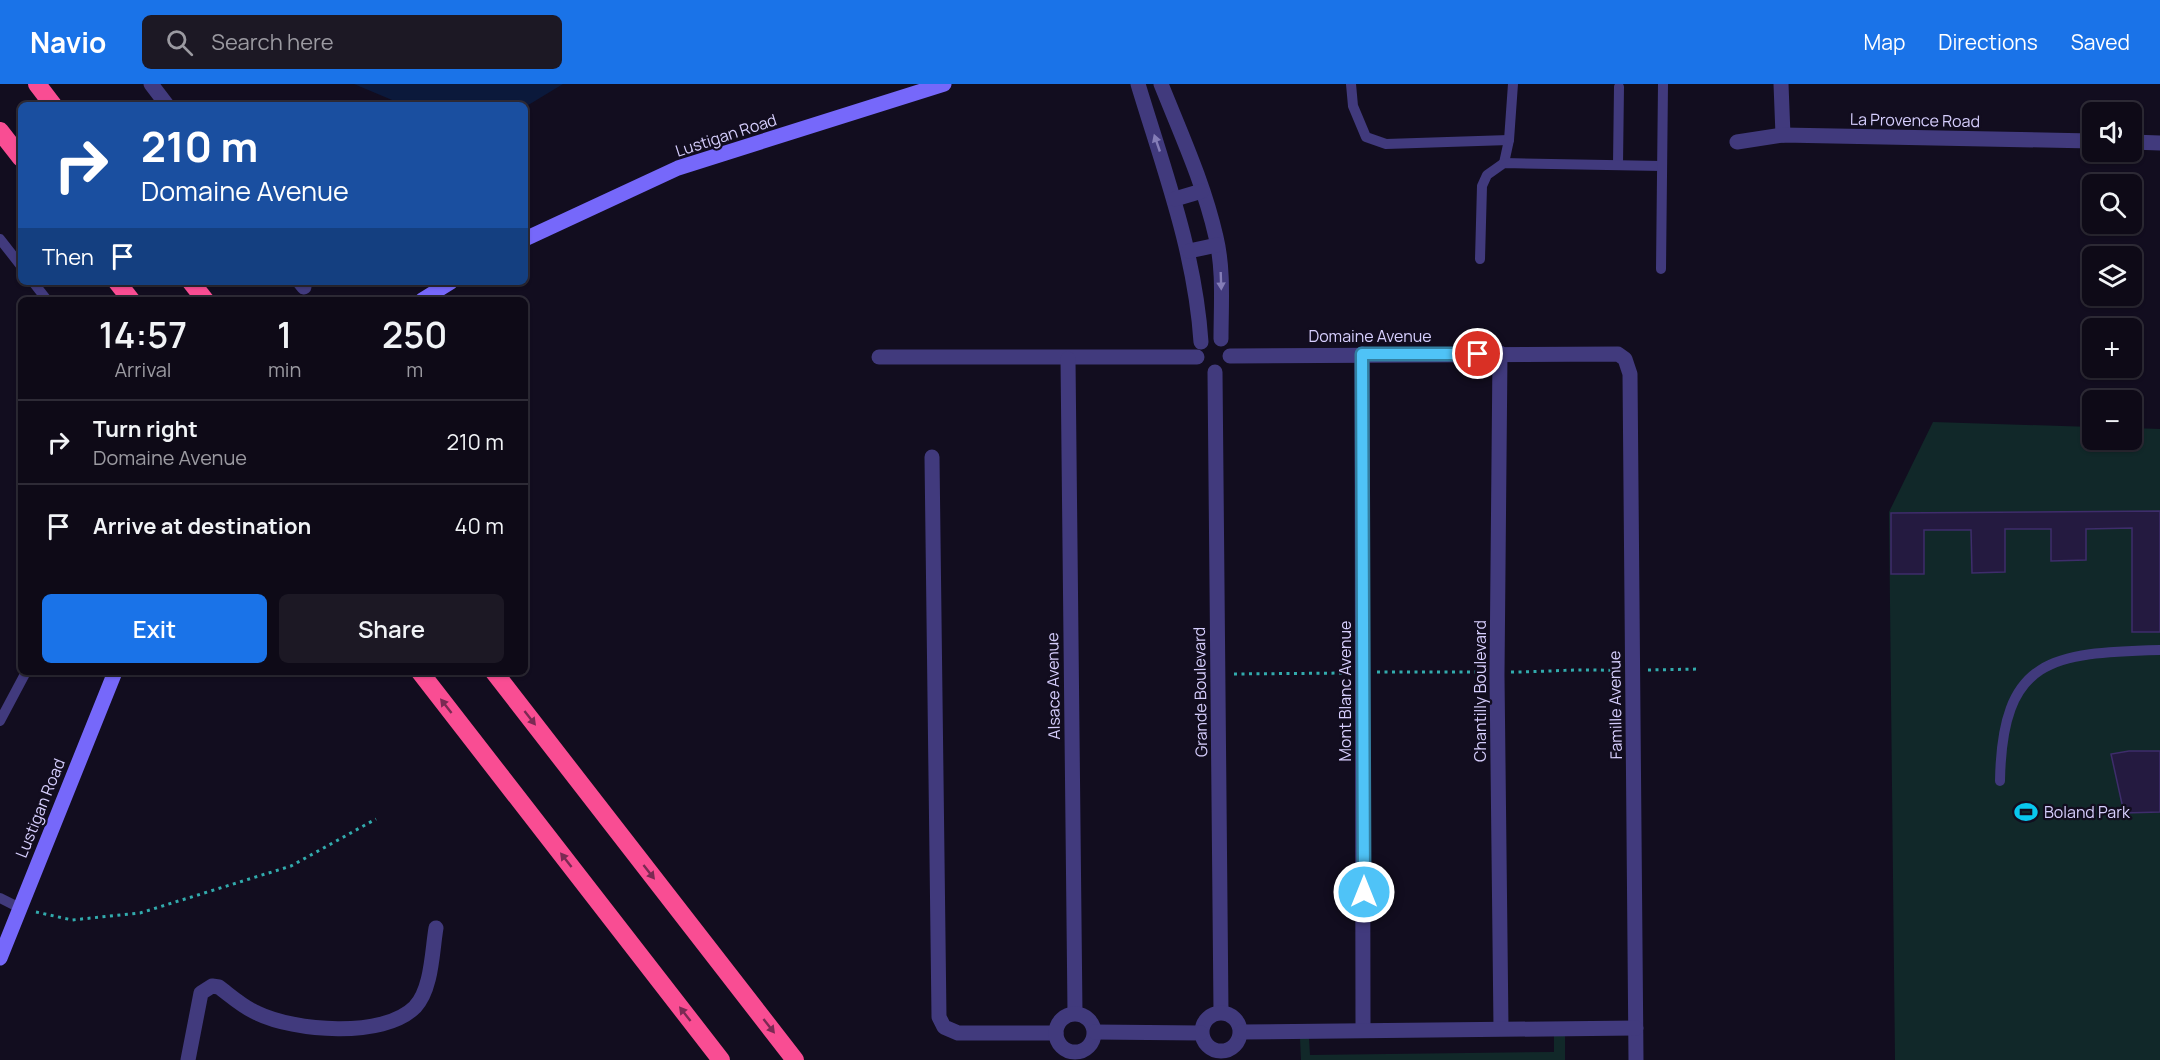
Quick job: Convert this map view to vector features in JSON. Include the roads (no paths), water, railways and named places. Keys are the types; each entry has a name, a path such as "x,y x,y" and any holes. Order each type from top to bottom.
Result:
{"highway":[{"path":"37,84 51,102"},
{"path":"0,131 18,154"},
{"path":"119,285 129,297"},
{"path":"193,285 203,297"},
{"path":"422,675 721,1060"},
{"path":"496,675 795,1060"}],"main road":[{"name":"Lustigan Road","path":"528,238 678,168 944,84"},
{"path":"427,297 446,285"},
{"name":"Lustigan Road","path":"0,958 113,675"}],"street":[{"path":"152,84 165,102"},
{"path":"1138,84 1189,251 1198,296 1202,342"},
{"path":"1161,84 1202,191 1217,245 1221,276 1221,339 1229,349 1230,356 1225,368 1215,372 1200,365 1197,349 1202,342 1210,338 1221,339"},
{"path":"1781,84 1783,135"},
{"name":"La Provence Road","path":"1737,142 1783,135 2082,141"},
{"path":"2142,142 2160,143"},
{"path":"1175,199 1202,191"},
{"path":"1189,251 1217,245"},
{"name":"Chantilly Boulevard","path":"1500,353 1497,672 1501,1028"},
{"name":"Mont Blanc Avenue","path":"1362,354 1363,1029"},
{"name":"Domaine Avenue","path":"1230,356 1618,354"},
{"name":"Famille Avenue","path":"1618,354 1625,359 1630,374 1636,1060"},
{"path":"879,357 1068,359 1197,357"},
{"name":"Alsace Avenue","path":"1068,359 1075,1013"},
{"name":"Grande Boulevard","path":"1215,372 1221,1012"},
{"path":"932,457 939,1017 944,1027 957,1033 1056,1034"},
{"path":"188,1060 201,993 212,986 219,987 256,1013 275,1020 324,1030 359,1027 404,1015 415,1007 425,987 436,928"},
{"path":"1221,1012 1231,1015 1238,1022 1241,1032 1239,1042 1222,1056 1204,1043 1201,1033 1204,1023 1211,1015 1221,1012"},
{"path":"1075,1013 1085,1015 1092,1022 1095,1032 1093,1042 1076,1056 1059,1043 1056,1034 1058,1023 1065,1016 1075,1013"},
{"path":"1241,1032 1636,1028"},
{"path":"1095,1032 1201,1033"}],"lane":[{"path":"1351,84 1353,106 1366,137 1386,144 1509,140"},
{"path":"1504,163 1509,140 1513,84"},
{"path":"1661,269 1663,84"},
{"path":"1618,164 1619,87"},
{"path":"1480,259 1482,186 1487,175 1504,163 1662,166"},
{"path":"0,239 18,262"},
{"path":"35,285 45,297"},
{"path":"2000,781 2005,723 2024,682 2038,670 2053,662 2090,655 2160,650"},
{"path":"0,721 24,675"},
{"path":"0,898 20,908"}],"water":[{"path":"354,84 563,84 528,105 528,102 397,102"}],"place":[{"name":"Boland Park","path":"2026,812"}]}
